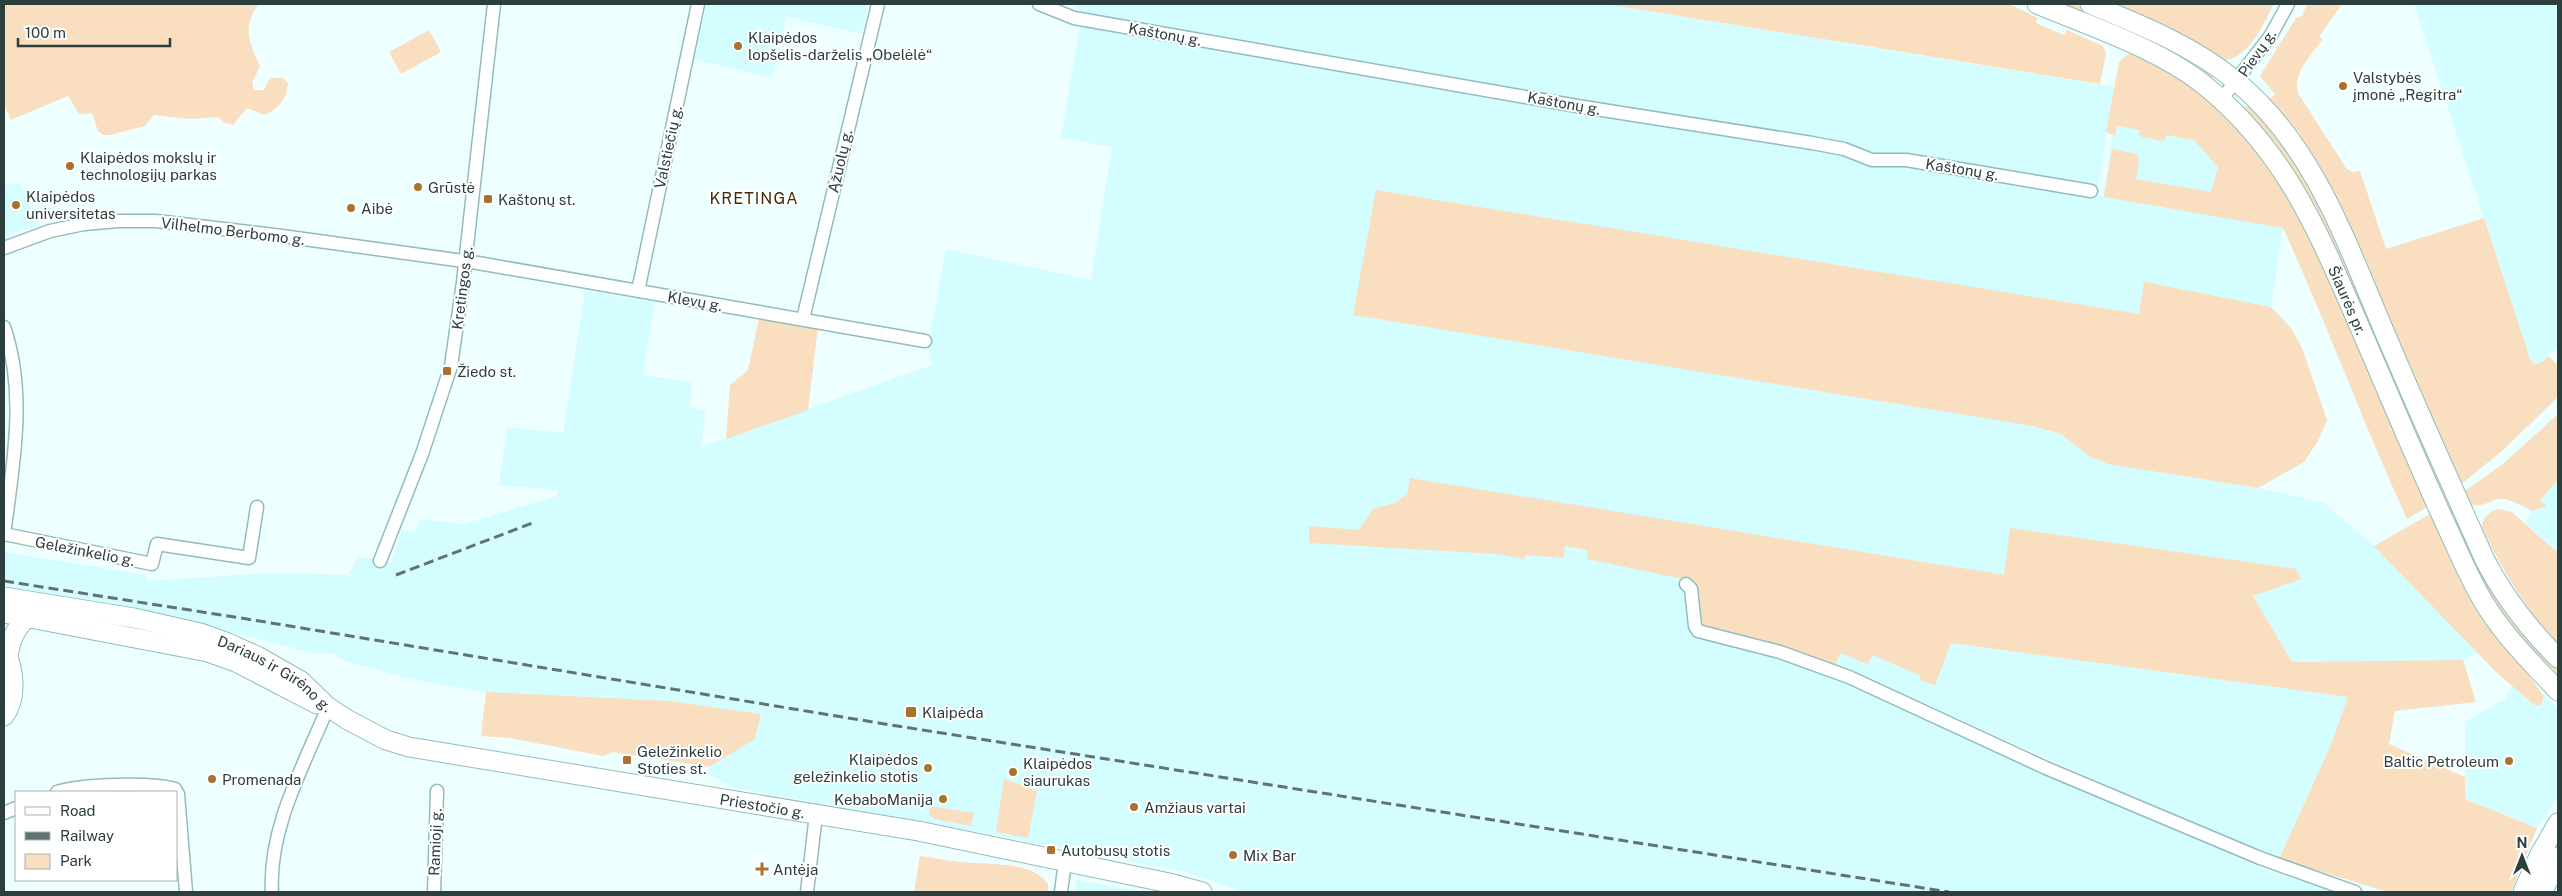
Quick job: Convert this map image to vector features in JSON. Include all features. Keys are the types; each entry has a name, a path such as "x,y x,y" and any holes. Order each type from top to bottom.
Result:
{"main road":[{"name":"Šiaurės pr.","path":"2037,4 2146,50 2183,70 2221,100 2266,146 2303,203 2317,230 2441,513 2477,589 2502,629 2558,691"},
{"name":"Šiaurės pr.","path":"2090,4 2181,45 2237,82 2261,104 2307,163 2337,223 2488,565 2520,617 2558,658"},
{"name":"Dariaus ir Girėno g.","path":"4,597 134,618 200,633 257,656 301,681 328,707"},
{"path":"4,716 13,699 6,652 16,629 27,618 42,610 65,607"},
{"name":"Dariaus ir Girėno g.","path":"4,613 208,652 259,673 308,701 328,707"},
{"name":"Priestočio g.","path":"328,707 367,731 409,747 816,814 1066,861 1202,892"},
{"path":"2523,892 2540,854 2558,823"},
{"path":"2543,892 2558,857"}],"street":[{"name":"Kretingos g.","path":"380,561 422,454 446,385 455,341 494,4"},
{"name":"Valstiečių g.","path":"638,291 698,4"},
{"name":"Ąžuolų g.","path":"803,319 878,4"},
{"name":"Kaštonų g.","path":"1039,4 1074,18 1577,106 1812,143 1844,149 1872,160 1906,160 2091,191"},
{"name":"Pievų g.","path":"2221,100 2237,82 2271,35 2288,4"},
{"name":"Vilhelmo Berbomo g.","path":"4,248 50,231 84,224 118,221 156,221 465,261"},
{"name":"Klevų g.","path":"465,261 925,341"},
{"path":"4,326 15,373 16,414 15,452 4,534"},
{"name":"Geležinkelio g.","path":"4,534 152,564 157,544 249,558 258,507"},
{"path":"1686,584 1691,589 1695,626 1698,630 1780,652 1849,677 2073,779 2260,858 2355,892"},
{"path":"272,892 271,860 276,836 328,707"},
{"path":"63,791 92,786 152,786 175,789 176,791"},
{"name":"Ramioji g.","path":"434,892 437,791"},
{"path":"178,794 186,892"},
{"path":"807,892 816,814"},
{"path":"1061,892 1066,861"}],"shaded area":[{"name":"Klaipėdos lopšelis-darželis „Obelėlė“","path":"707,4 868,4 862,34 787,17 772,78 694,59"},
{"path":"1073,4 1606,4 2114,87 2097,195 2103,197 2115,121 2196,135 2283,228 2271,307 2145,283 2139,314 2033,426 2061,434 2089,456 2108,464 2258,488 2324,503 2388,558 2478,652 2463,660 2292,662 2255,601 1951,643 2348,697 2330,747 2279,859 2235,843 1928,705 1930,719 2120,806 2272,872 2340,892 1244,892 1186,872 926,822 735,788 708,774 709,767 755,739 760,714 669,701 486,692 411,679 345,661 332,653 317,654 169,616 4,589 4,552 146,575 148,581 270,573 348,575 359,556 391,563 402,530 416,532 420,519 464,524 557,496 557,490 499,485 507,427 563,433 585,291 655,302 643,375 692,383 689,407 706,410 701,447 932,365 928,347 946,249 1091,280 1112,147 1061,138 1082,14"},
{"path":"2414,4 2558,4 2558,347 2539,364 2534,364 2530,359"},
{"name":"Klaipėdos universitetas","path":"20,184 38,225 4,237 4,185"},
{"path":"2558,480 2558,553 2526,523 2532,511 2546,507 2540,500"},
{"path":"2512,686 2534,705 2541,705 2544,696 2558,708 2558,796 2537,828 2465,799 2465,722 2505,699"},
{"path":"1079,880 1141,892 1075,892 1076,882"}],"green space":[{"path":"4,4 259,4 250,20 249,28 249,35 260,67 252,82 254,90 264,90 270,78 283,78 288,83 286,94 278,106 265,115 247,108 233,125 223,122 219,117 189,119 154,115 145,126 103,135 98,131 92,113 79,114 68,96 11,120 4,104"},
{"path":"1606,4 2009,4 2038,18 2036,23 2064,35 2067,30 2103,46 2106,53 2100,84"},
{"path":"2054,4 2073,4 2154,38 2215,75 2215,77 2212,78 2175,53 2156,43 2095,18"},
{"path":"2111,4 2274,4 2259,32 2246,49 2229,59 2219,60"},
{"path":"2307,4 2342,4 2319,37 2323,39 2300,72 2297,86 2298,93 2346,168 2352,172 2360,171 2386,249 2484,218 2530,359 2534,364 2539,364 2549,356 2558,366 2558,397 2502,451 2460,485 2328,182 2298,132 2270,99 2275,94 2260,76 2296,18 2302,16"},
{"path":"429,30 441,52 401,74 389,52"},
{"path":"2133,53 2176,76 2214,104 2257,146 2309,231 2429,506 2407,519 2283,228 2104,197 2112,149 2137,154 2139,160 2136,179 2211,192 2218,167 2194,140 2166,135 2164,141 2142,137 2139,135 2140,130 2117,126 2115,136 2106,132 2119,62 2128,54"},
{"path":"2245,106 2253,109 2265,122 2292,157 2315,195 2336,235 2406,402 2425,442 2551,663 2558,669 2558,680 2526,648 2478,579 2346,279 2243,110"},
{"path":"1376,190 2139,314 2144,282 2271,307 2291,328 2302,348 2327,420 2318,441 2304,462 2258,488 2108,464 2089,456 2061,434 2033,426 1353,315"},
{"path":"759,318 818,327 808,410 726,439 730,385 748,370"},
{"path":"2558,414 2558,480 2540,500 2547,506 2532,511 2505,499 2483,505 2469,504 2462,493 2504,463"},
{"path":"1410,478 2004,575 2010,528 2296,569 2301,579 2253,596 2292,662 2463,660 2476,702 2395,711 2389,744 2465,777 2465,799 2537,828 2511,892 2388,892 2279,859 2330,747 2348,697 1951,643 1935,685 1919,680 1921,676 1873,655 1868,664 1840,653 1834,668 1704,627 1699,623 1688,580 1587,559 1587,550 1565,546 1564,558 1525,555 1525,559 1497,554 1309,543 1309,526 1359,530 1373,509 1395,503 1407,494"},
{"path":"2498,509 2512,512 2558,553 2558,644 2525,603 2498,559 2482,528 2483,521 2487,516"},
{"path":"2432,513 2470,597 2544,696 2541,705 2534,705 2496,672 2374,546"},
{"path":"486,692 669,701 761,714 755,739 709,767 613,752 603,756 510,738 481,736"},
{"path":"1004,779 1037,791 1028,838 996,832"},
{"path":"930,806 974,813 971,826 934,819 929,814"},
{"path":"920,856 959,862 1019,867 1041,876 1048,884 1048,892 914,892"}],"railway":[{"path":"396,575 535,522"},
{"path":"4,581 891,725 1949,892"}],"place":[{"name":"Klaipėdos lopšelis-darželis „Obelėlė“","path":"738,46"},
{"name":"Valstybės įmonė „Regitra“","path":"2343,86"},
{"name":"Klaipėdos mokslų ir technologijų parkas","path":"70,166"},
{"name":"Grūstė","path":"418,187"},
{"name":"Kaštonų st.","path":"488,199"},
{"name":"Klaipėdos universitetas","path":"16,205"},
{"name":"Aibė","path":"351,208"},
{"name":"Žiedo st.","path":"447,371"},
{"name":"Klaipėda","path":"911,712"},
{"name":"Geležinkelio Stoties st.","path":"627,760"},
{"name":"Baltic Petroleum","path":"2509,761"},
{"name":"Klaipėdos geležinkelio stotis","path":"928,768"},
{"name":"Klaipėdos siaurukas","path":"1013,772"},
{"name":"Promenada","path":"212,779"},
{"name":"KebaboManija","path":"943,799"},
{"name":"Amžiaus vartai","path":"1134,807"},
{"name":"Autobusų stotis","path":"1051,850"},
{"name":"Mix Bar","path":"1233,855"},
{"name":"Antėja","path":"762,869"}],"district":[{"name":"KRETINGA","path":"754,198"}]}
